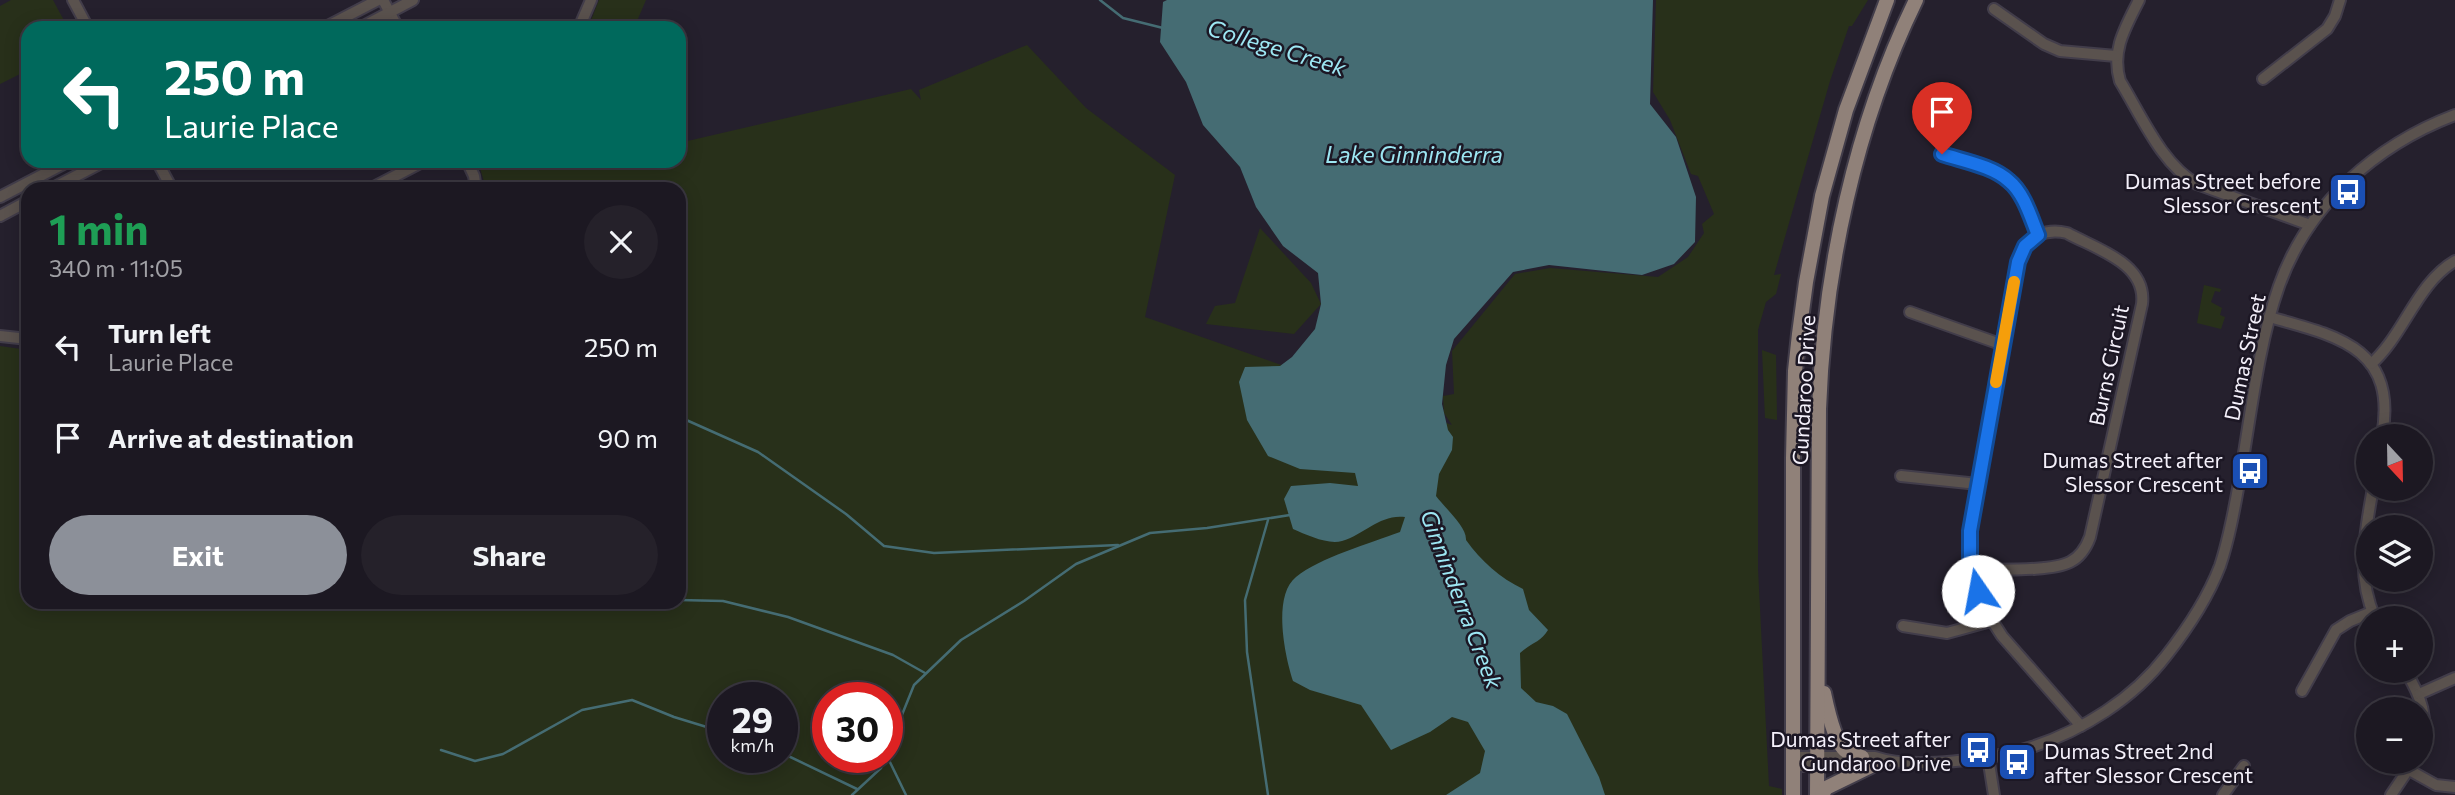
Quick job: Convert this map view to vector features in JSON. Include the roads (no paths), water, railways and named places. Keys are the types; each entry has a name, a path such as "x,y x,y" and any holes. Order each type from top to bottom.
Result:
{"main road":[{"name":"Gundaroo Drive","path":"1793,795 1793,458 1795,371 1799,334 1822,196 1846,110 1887,0"},
{"name":"Gundaroo Drive","path":"1819,795 1819,398 1832,275 1864,137 1904,24 1916,0"},
{"path":"1819,668 1828,714 1840,741 1846,751 1866,761 1819,795"}],"street":[{"path":"84,21 75,3 88,0"},
{"path":"338,21 381,0 394,21"},
{"path":"373,21 413,0"},
{"path":"582,21 591,0"},
{"path":"2138,0 2121,37 2116,56 2120,81 2166,156 2183,175 2205,188 2310,225"},
{"path":"2263,79 2327,29 2340,0"},
{"path":"1994,9 2044,44 2060,51 2116,56"},
{"name":"Dumas Street","path":"1793,762 1866,761 1875,757 1888,761 1939,761 1987,757 2036,745 2081,726 2126,696 2162,661 2184,634 2205,600 2225,550 2269,317 2286,269 2310,225 2344,184 2384,151 2429,125 2455,115"},
{"path":"1942,154 1997,173 2011,181 2038,235 2029,241 2019,256 1970,531 1972,570 1992,621 2007,643 2081,726"},
{"path":"29,182 56,168"},
{"path":"64,182 92,168"},
{"path":"384,182 410,168"},
{"path":"0,197 21,186"},
{"path":"0,216 21,205"},
{"name":"Burns Circuit","path":"1972,570 2061,565 2077,558 2085,548 2090,537 2142,304 2143,292 2139,281 2133,271 2123,264 2067,233 2055,231 2038,235"},
{"path":"2371,364 2395,338 2426,288 2455,261"},
{"path":"1910,312 2003,345"},
{"path":"2269,317 2346,342 2360,352 2380,379 2385,395 2384,424"},
{"path":"0,336 21,338"},
{"path":"1901,475 1978,484"},
{"path":"2370,606 2365,587 2363,561 2371,501"},
{"path":"2301,691 2336,631 2356,619"},
{"path":"1903,626 1947,634 1992,621"},
{"path":"2419,694 2455,678"},
{"path":"2413,683 2420,697"},
{"path":"1987,757 1994,795"},
{"path":"2223,795 2244,766"},
{"path":"2391,795 2406,774"},
{"path":"2422,774 2435,785 2455,787"}],"water":[{"name":"Lake Ginninderra","path":"1653,0 1650,104 1676,137 1696,197 1695,242 1674,264 1642,275 1549,265 1513,272 1454,339 1446,365 1442,404 1448,430 1453,437 1452,450 1439,474 1436,496 1459,524 1466,540 1478,555 1499,574 1523,589 1529,610 1548,630 1520,653 1521,688 1536,702 1553,706 1567,714 1599,777 1605,795 1446,795 1480,773 1485,751 1468,722 1452,717 1430,732 1391,750 1361,705 1310,690 1293,681 1282,627 1284,598 1289,586 1296,577 1318,564 1400,532 1405,517 1380,521 1350,538 1336,542 1318,539 1293,529 1284,499 1291,486 1330,483 1358,486 1355,473 1300,469 1268,456 1247,420 1239,382 1245,367 1280,366 1292,357 1315,329 1321,304 1318,273 1283,246 1256,207 1240,167 1203,125 1186,82 1160,42 1163,2"}],"waterway":[{"name":"College Creek","path":"1100,0 1123,18 1163,28"},
{"path":"686,420 758,452 846,514 884,546 934,553 1118,545"},
{"path":"903,712 914,685 961,640 1024,601 1076,564 1150,533 1207,528 1290,515"},
{"path":"1268,520 1245,600 1247,652 1268,795"},
{"path":"686,600 723,601 788,617 893,655 925,673"},
{"path":"441,750 475,761 503,754 582,710 632,700 707,727"},
{"path":"798,761 857,789"},
{"path":"852,795 876,773"},
{"path":"895,773 906,795"}],"place":[{"name":"Dumas Street before Slessor Crescent","path":"2348,192"},
{"name":"Dumas Street after Slessor Crescent","path":"2250,471"},
{"name":"Dumas Street after Gundaroo Drive","path":"1978,750"},
{"name":"Dumas Street 2nd after Slessor Crescent","path":"2017,762"}],"water label":[{"name":"Ginninderra Creek","path":"1462,599"}]}
